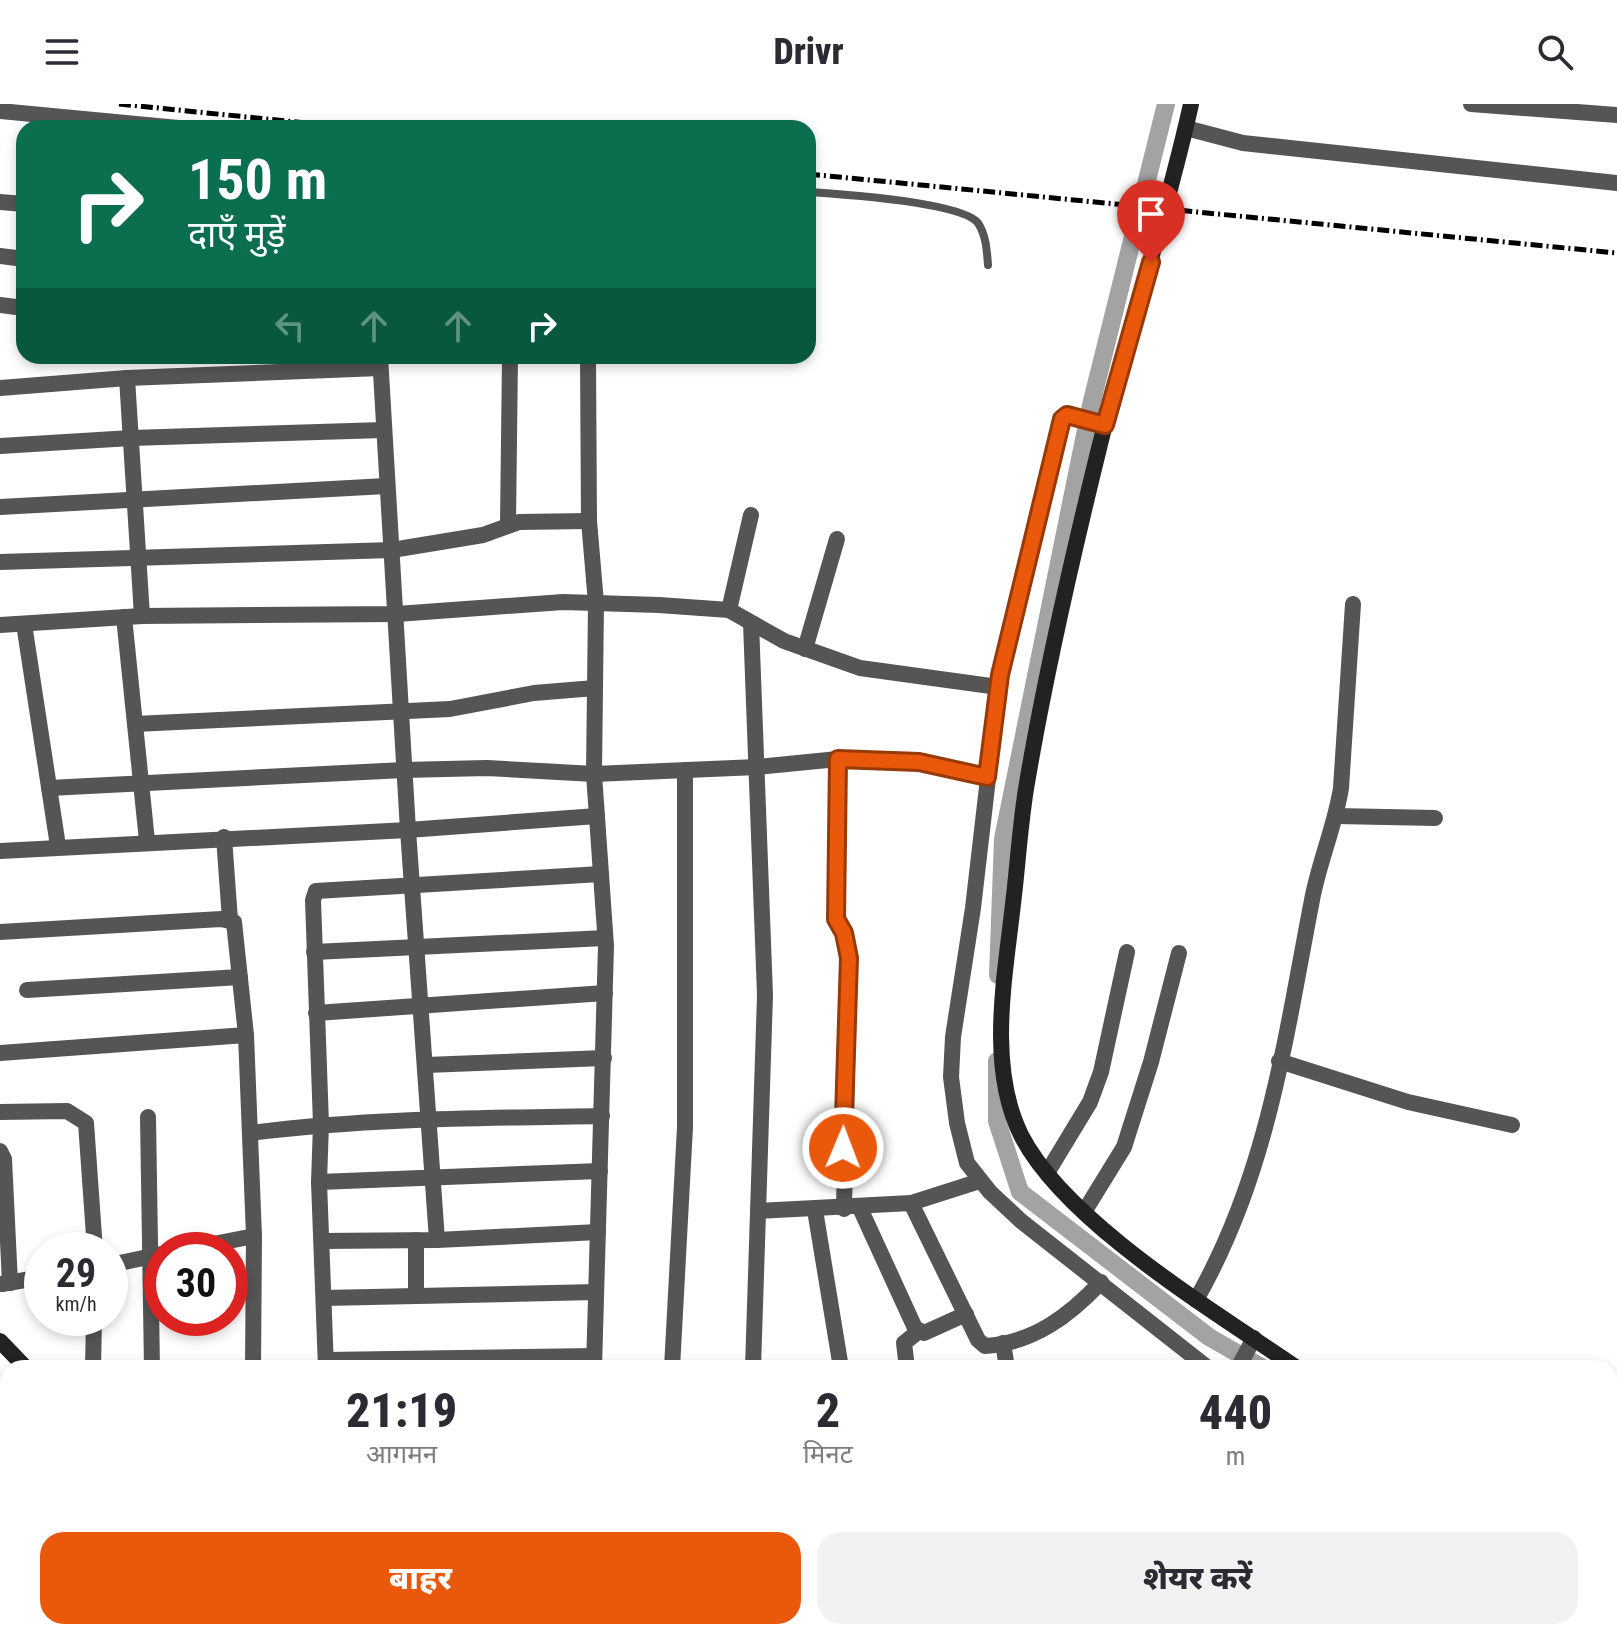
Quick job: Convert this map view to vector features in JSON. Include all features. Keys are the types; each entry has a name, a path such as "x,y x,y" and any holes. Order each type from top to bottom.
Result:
{"street":[{"path":"1191,104 1099,424 1045,682 1026,788 1006,968 1002,1054 1008,1105 1023,1138 1047,1173 1084,1212 1251,1344 1282,1360"},
{"path":"1471,104 1617,115"},
{"path":"0,111 94,120"},
{"path":"1186,128 1243,143 1617,183"},
{"path":"0,388 348,364"},
{"path":"380,364 404,770 419,946 437,1240"},
{"path":"508,524 510,364"},
{"path":"588,364 589,521 596,603 594,774 605,938 594,1360"},
{"path":"127,378 142,616"},
{"path":"1099,424 1070,416 1062,419 998,687 973,908 955,1022 951,1077 961,1143 967,1163 980,1181 1021,1221 1198,1360"},
{"path":"0,446 131,438 383,430"},
{"path":"0,507 386,486"},
{"path":"729,610 751,515"},
{"path":"0,562 392,550 483,535 508,524 589,521"},
{"path":"805,649 837,539"},
{"path":"0,625 142,616 397,614 563,602 729,610 805,649 860,668 998,687"},
{"path":"1196,1300 1242,1208 1273,1105 1312,894 1336,816 1353,604"},
{"path":"124,617 147,841"},
{"path":"751,623 765,995 753,1360"},
{"path":"24,624 58,846"},
{"path":"135,724 450,709 534,693 595,688"},
{"path":"49,788 404,770 497,768 594,774 757,767 838,759 919,762 987,777"},
{"path":"838,759 836,919 844,933 849,958 852,1209 919,1331"},
{"path":"672,1360 685,1127 685,770"},
{"path":"0,851 224,837 408,830 597,816"},
{"path":"1336,816 1435,818"},
{"path":"224,837 230,920 237,927 246,1035 254,1236 253,1360"},
{"path":"326,1360 314,952 313,900 316,891 601,874"},
{"path":"0,932 230,920"},
{"path":"314,952 605,938"},
{"path":"1047,1173 1078,1127 1094,1092 1127,952"},
{"path":"1084,1212 1124,1147 1151,1062 1179,953"},
{"path":"27,990 240,977"},
{"path":"316,1013 605,993"},
{"path":"0,1053 246,1035"},
{"path":"426,1065 604,1058"},
{"path":"1279,1061 1408,1102 1512,1125"},
{"path":"0,1112 67,1111 86,1123 94,1232"},
{"path":"250,1133 321,1124 430,1118 602,1116"},
{"path":"148,1117 155,1232"},
{"path":"0,1151 4,1159 5,1284"},
{"path":"319,1182 600,1171"},
{"path":"758,1211 852,1209 911,1203 980,1181"},
{"path":"911,1203 982,1345 1003,1343 1069,1315 1101,1282"},
{"path":"815,1210 840,1360"},
{"path":"322,1241 437,1240 598,1232"},
{"path":"248,1237 254,1236"},
{"path":"416,1240 416,1296"},
{"path":"324,1298 596,1292"},
{"path":"906,1360 904,1343 919,1331 932,1331 966,1314"},
{"path":"93,1360 94,1336"},
{"path":"152,1360 153,1336"},
{"path":"0,1341 18,1360"},
{"path":"1003,1343 1006,1360"},
{"path":"1242,1360 1251,1344"},
{"path":"0,1575 0,1590"}],"lane":[{"path":"816,193 889,200 969,215 982,232 988,265"}],"waterway":[{"path":"998,975 1003,839 1091,405 1166,104"},
{"path":"997,1061 997,1121 1020,1192 1209,1337 1249,1360"}],"railway":[{"path":"119,104 276,120"},
{"path":"816,175 1617,253"}],"route":[{"path":"843,1148 849,958 844,933 836,919 838,759 919,762 987,777 1000,675 1062,419 1067,415 1105,425 1151,262"}]}
